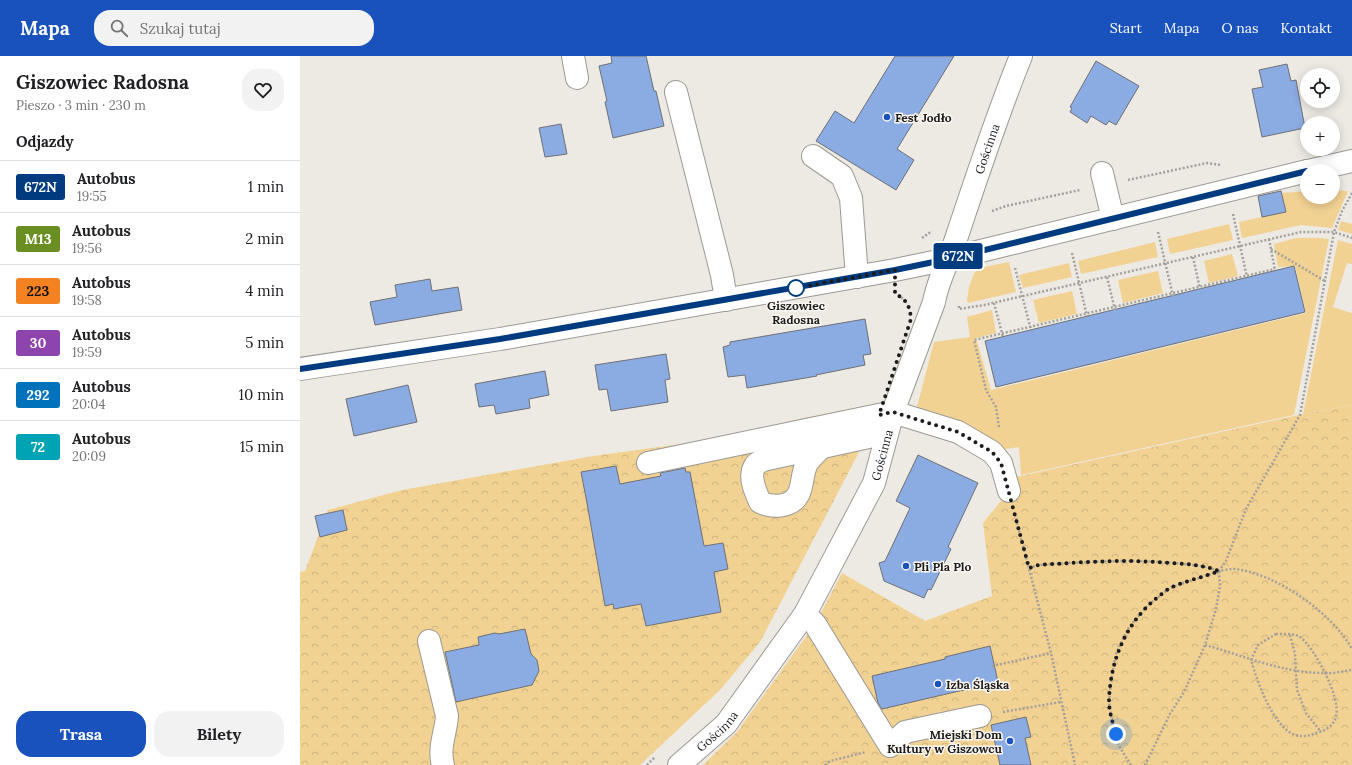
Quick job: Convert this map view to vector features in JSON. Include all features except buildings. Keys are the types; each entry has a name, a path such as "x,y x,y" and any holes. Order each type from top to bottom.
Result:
{"street":[{"path":"572,56 577,78"},
{"name":"Gościnna","path":"679,765 726,724 805,614 874,483 893,412 934,302 936,290 1010,82 1022,56"},
{"path":"676,92 722,275 726,300"},
{"path":"813,156 842,176 851,198 857,277"},
{"path":"1339,164 1352,161"},
{"path":"300,369 500,339 895,270 948,259 1300,173"},
{"path":"1103,179 1113,219"},
{"path":"648,463 893,412 958,432 992,452 1001,463 1009,491"},
{"path":"822,447 888,433"},
{"path":"805,614 815,624 890,746 905,732 980,716"},
{"path":"428,641 447,716 446,728 442,743 442,765"}],"path":[{"path":"967,206 986,212 1103,179 1207,163 1222,166"},
{"path":"1227,190 1246,277"},
{"path":"1145,765 1170,714 1184,692 1205,645 1216,609 1220,586 1219,571 1226,561 1246,509 1300,415 1334,232 1342,211 1352,193"},
{"path":"1154,208 1172,295"},
{"path":"919,240 935,228"},
{"path":"1067,229 1086,315"},
{"path":"969,308 1301,232 1334,232 1352,238"},
{"path":"1001,463 999,427 996,407 986,390 974,340 1002,335 1275,270 1269,239"},
{"path":"1271,249 1325,281"},
{"path":"1193,257 1200,288"},
{"path":"1014,266 1030,328"},
{"path":"895,270 895,294 901,296 908,305"},
{"path":"1107,277 1115,308"},
{"path":"994,303 1002,335"},
{"path":"1009,491 1052,653 1075,765"},
{"path":"1029,568 1039,565 1141,560 1207,566 1219,571"},
{"path":"1131,765 1119,746 1112,722 1109,702 1116,654 1129,627 1148,605 1170,588 1219,571 1234,569 1260,576 1292,591 1318,609 1345,636 1352,649"},
{"path":"1276,634 1290,634 1300,637 1315,654 1326,674 1334,696 1337,715 1333,723 1321,732 1307,736 1295,735 1285,728 1271,710 1259,685 1251,660 1258,645 1276,634"},
{"path":"1290,634 1295,654 1297,690 1306,713 1321,732"},
{"path":"1205,645 1251,660 1296,671 1326,674 1352,670"},
{"path":"992,666 1052,653"},
{"path":"980,716 1062,702"},
{"path":"825,765 830,761 890,746"},
{"path":"647,765 659,753"}],"green space":[{"path":"1340,190 1348,191 1332,228 1301,225 1242,238 1239,222 1285,212 1282,193 1300,192 1300,204 1340,204"},
{"path":"1341,221 1352,224 1352,234 1338,230"},
{"path":"1229,224 1233,240 1170,254 1167,239"},
{"path":"1296,238 1329,239 1294,415 1021,475 1019,447 998,450 915,414 934,342 970,337 967,317 992,310 996,333 976,338 991,390 1306,313 1295,266 1278,267 1274,244"},
{"path":"1338,240 1352,244 1352,264 1347,263 1333,307 1352,313 1352,405 1303,414"},
{"path":"1155,242 1158,257 1081,274 1078,261"},
{"path":"1232,254 1238,276 1209,283 1204,261"},
{"path":"1009,262 1016,292 968,303 969,287 974,273 979,268"},
{"path":"1069,263 1072,277 1023,288 1019,275"},
{"path":"1158,271 1163,293 1123,303 1118,280"},
{"path":"1072,291 1077,314 1039,323 1033,300"},
{"path":"881,403 856,458 760,642 720,690 640,765 300,765 300,572 305,571 328,510 402,490 593,456 711,440 804,418"},
{"path":"1352,405 1352,765 703,765 737,732 815,624 842,573 925,621 992,596 983,523 1009,491 1011,478 1303,414"}],"bus line":[{"name":"672N","path":"300,369 500,339 895,270 948,259 1300,173"}],"place":[{"name":"Fest Jodło","path":"887,117"},
{"name":"Giszowiec Radosna","path":"796,288"},
{"name":"Pli Pla Plo","path":"906,566"},
{"name":"Izba Śląska","path":"938,684"},
{"name":"Miejski Dom Kultury w Giszowcu","path":"1010,741"}],"route":[{"path":"796,288 895,270 895,294 901,296 906,301 910,309 911,319 879,415 893,412 958,432 992,452 1001,463 1029,568 1039,565 1141,560 1207,566 1219,571 1170,588 1148,605 1129,627 1116,654 1111,681 1109,702 1112,722 1116,734"}]}
